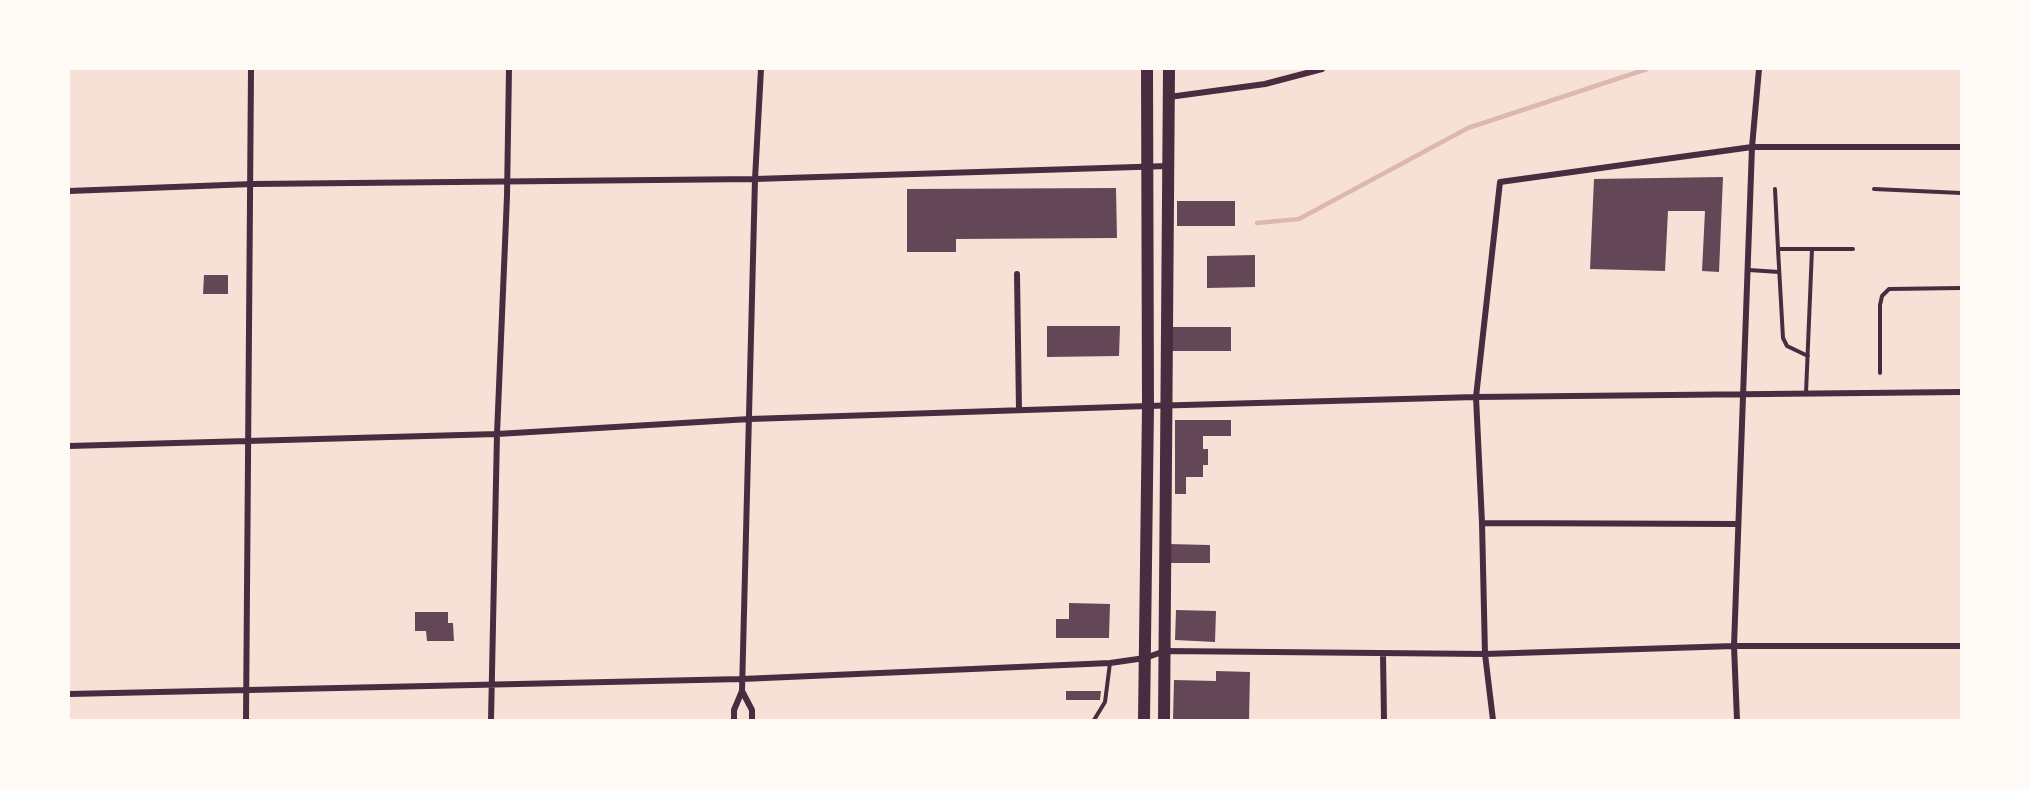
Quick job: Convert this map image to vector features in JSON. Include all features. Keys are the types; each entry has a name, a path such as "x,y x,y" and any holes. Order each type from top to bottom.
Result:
{"highway":[{"path":"1144,720 1148,406 1147,69"},
{"path":"1164,720 1169,69"},
{"path":"1147,290 1168,289"},
{"path":"1146,539 1166,539"}],"street":[{"path":"246,720 252,184 251,69"},
{"path":"491,720 497,434 508,180 509,69"},
{"path":"734,720 734,710 742,691 761,69"},
{"path":"1169,97 1265,84 1322,69"},
{"path":"1737,720 1734,646 1738,524 1752,147 1759,69"},
{"path":"1493,720 1485,654 1476,397 1500,182 1752,147 1961,147"},
{"path":"69,191 252,184 756,179 1169,166"},
{"path":"1017,274 1019,410"},
{"path":"69,446 497,434 750,419 1148,406 1476,397 1961,392"},
{"path":"1482,523 1738,524"},
{"path":"69,694 742,679 1110,663 1145,658 1165,651 1485,654 1734,646 1961,646"},
{"path":"1383,654 1384,720"},
{"path":"742,691 752,710 752,720"}],"lane":[{"path":"1775,189 1783,338 1787,346 1808,356"},
{"path":"1874,189 1961,194"},
{"path":"1778,249 1854,249"},
{"path":"1806,394 1812,249"},
{"path":"1749,270 1779,272"},
{"path":"1880,373 1882,296 1889,290 1961,288"},
{"path":"1093,719 1105,702 1110,663"}],"building":[{"path":"1723,177 1719,272 1702,271 1705,211 1668,211 1665,271 1590,269 1594,179"},
{"path":"1116,188 1117,238 956,239 956,252 907,252 907,189"},
{"path":"1177,201 1235,201 1235,226 1177,226"},
{"path":"1255,255 1255,287 1207,288 1207,256"},
{"path":"204,275 228,275 228,294 203,294"},
{"path":"1047,326 1120,326 1119,356 1047,357"},
{"path":"1169,327 1231,327 1231,351 1169,351"},
{"path":"1175,420 1231,420 1231,436 1203,436 1203,449 1208,449 1208,465 1203,465 1203,477 1186,477 1186,494 1175,494"},
{"path":"1168,544 1210,545 1210,563 1168,563"},
{"path":"1069,603 1110,604 1109,638 1056,638 1056,619 1069,619"},
{"path":"1176,610 1216,611 1215,642 1175,640"},
{"path":"415,612 448,612 448,623 453,623 454,641 427,641 426,631 415,631"},
{"path":"1216,671 1250,672 1249,720 1173,720 1174,680 1216,681"},
{"path":"1066,691 1101,691 1100,700 1066,700"}],"waterway":[{"path":"1257,223 1299,219 1468,128 1647,69"}]}
